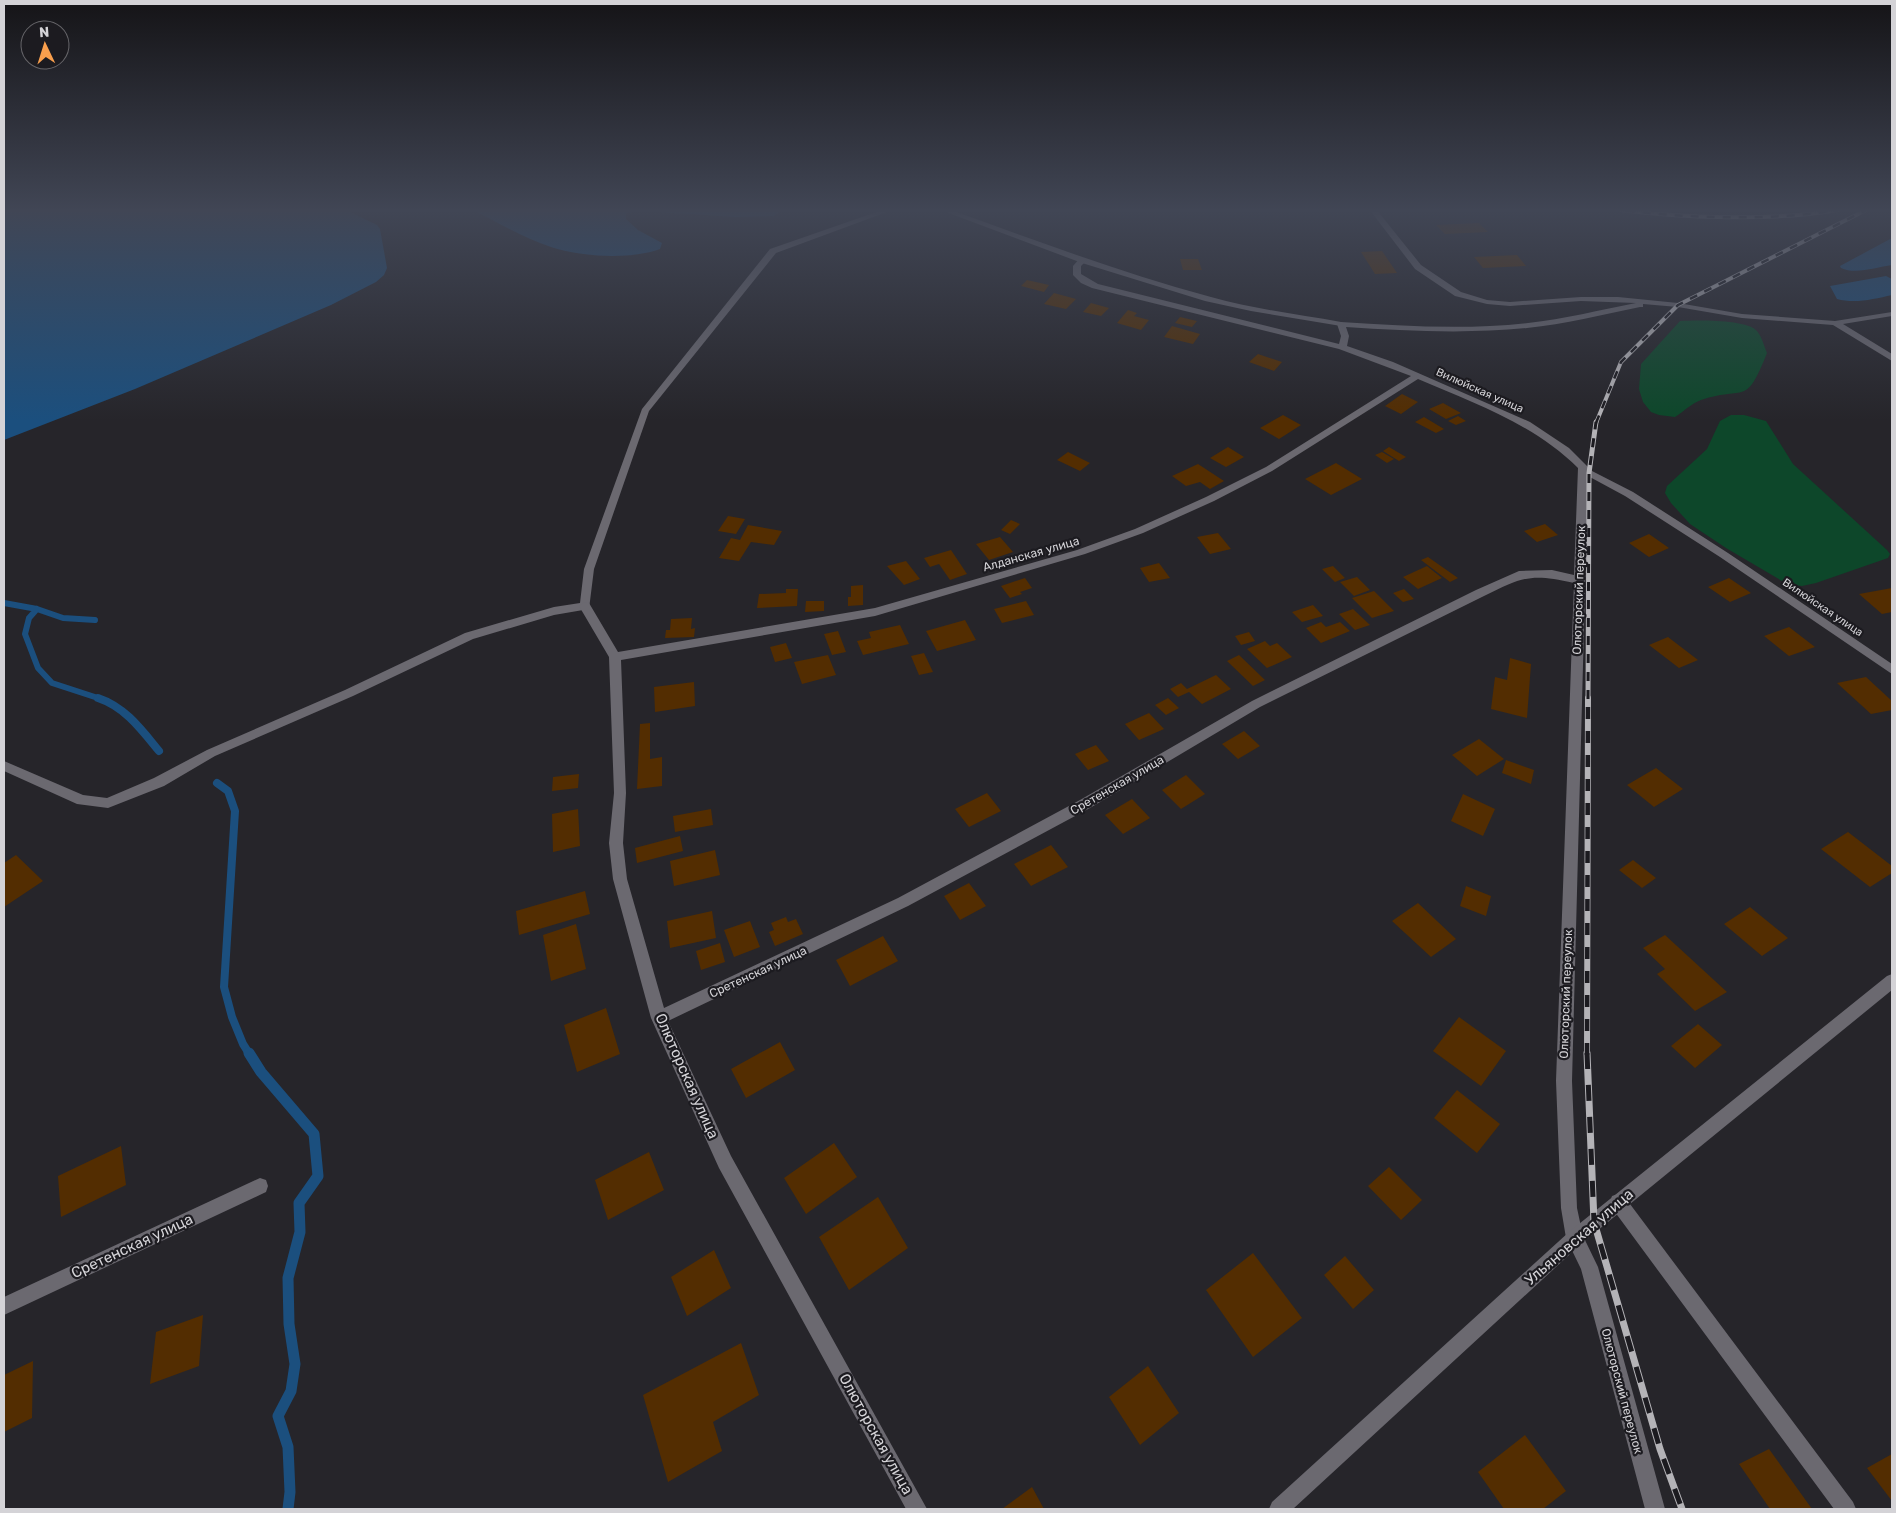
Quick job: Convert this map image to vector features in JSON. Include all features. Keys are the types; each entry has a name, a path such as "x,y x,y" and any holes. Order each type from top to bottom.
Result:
{"street":[{"path":"4,766 82,800 108,803 159,782 210,754 349,693 470,636 554,611 585,606 589,569 645,411 751,280"},
{"name":"Вилюйская улица","path":"1083,280 1095,286 1342,347 1390,364 1487,404 1527,424 1566,450 1589,473 1629,494 1724,555 1892,670"},
{"path":"1146,280 1251,310 1341,324 1399,328 1512,327 1554,322 1653,303"},
{"path":"1437,280 1458,294 1487,302 1510,304 1581,299 1618,299 1678,305 1742,316 1835,323 1892,314"},
{"path":"1835,323 1892,358"},
{"path":"1341,324 1345,336 1342,347"},
{"name":"Алданская улица","path":"615,657 875,612 1081,552 1210,500 1252,478 1341,425 1417,376"},
{"name":"Олюторский переулок","path":"1583,467 1564,1081 1569,1208 1575,1238 1590,1267 1655,1509"},
{"name":"Сретенская улица","path":"659,1018 903,902 1085,804 1256,704 1480,593 1519,575 1552,574 1579,580"},
{"name":"Олюторская улица","path":"585,606 615,657 620,793 616,843 620,879 659,1018 726,1162 918,1509"},
{"name":"Ульяновская улица","path":"1279,1509 1575,1238 1892,981"},
{"name":"Сретенская улица","path":"4,1306 260,1186"},
{"path":"1618,1202 1846,1509"}],"green space":[{"path":"1680,321 1721,321 1743,324 1759,333 1767,353 1754,381 1743,392 1701,400 1675,417 1659,415 1651,412 1643,402 1639,389 1641,364"},
{"path":"1731,415 1744,415 1766,421 1793,464 1887,550 1890,554 1888,558 1816,583 1802,586 1787,584 1690,524 1671,503 1665,493 1667,486 1707,449 1720,421"}],"water":[{"path":"4,280 379,280 331,305 135,389 4,440"},
{"path":"1866,280 1892,280 1892,295 1858,301 1837,299 1830,286"}],"building":[{"path":"1027,280 1049,285 1044,292 1021,286"},
{"path":"1054,293 1076,299 1066,309 1044,304"},
{"path":"1091,303 1109,308 1101,316 1083,312"},
{"path":"1128,310 1137,313 1134,316 1149,320 1141,330 1117,323"},
{"path":"1180,317 1197,321 1192,327 1175,323"},
{"path":"1172,326 1200,334 1193,344 1164,337"},
{"path":"1258,354 1282,362 1274,371 1249,362"},
{"path":"1402,394 1418,402 1401,414 1385,406"},
{"path":"1443,403 1461,413 1446,419 1429,409"},
{"path":"1283,415 1301,425 1279,439 1260,428"},
{"path":"1458,416 1466,421 1456,425 1448,421"},
{"path":"1424,417 1444,429 1436,433 1415,422"},
{"path":"1228,447 1244,457 1226,467 1210,458"},
{"path":"1389,447 1406,457 1399,461 1383,451"},
{"path":"1068,452 1090,463 1080,471 1057,460"},
{"path":"1382,452 1394,459 1387,463 1375,455"},
{"path":"1336,463 1362,479 1331,495 1305,479"},
{"path":"1198,464 1224,481 1210,489 1200,482 1186,486 1172,476"},
{"path":"728,516 745,519 736,534 718,531"},
{"path":"1011,520 1020,524 1010,534 1001,530"},
{"path":"1545,524 1558,535 1537,542 1524,531"},
{"path":"748,525 782,531 774,545 751,542 739,561 719,558 731,538 740,540"},
{"path":"1218,533 1231,549 1210,554 1197,537"},
{"path":"1649,534 1669,548 1649,557 1629,543"},
{"path":"1000,537 1013,552 989,560 976,544"},
{"path":"951,550 967,574 950,580 939,564 930,567 924,558"},
{"path":"1428,557 1458,578 1450,582 1421,560"},
{"path":"906,561 920,579 904,585 887,566"},
{"path":"1159,563 1170,578 1149,582 1140,568"},
{"path":"1333,566 1345,578 1335,582 1322,569"},
{"path":"1427,566 1442,578 1418,589 1403,577"},
{"path":"1357,577 1370,590 1354,596 1340,582"},
{"path":"1025,578 1032,588 1010,598 1001,586"},
{"path":"1729,578 1751,593 1730,602 1708,587"},
{"path":"863,585 863,605 848,606 848,597 851,597 851,586"},
{"path":"1892,588 1892,612 1882,614 1859,594"},
{"path":"786,589 798,589 797,606 757,608 759,594 786,593"},
{"path":"1404,589 1414,599 1403,602 1393,593"},
{"path":"1374,591 1394,611 1372,618 1352,598"},
{"path":"806,601 824,601 824,611 805,612"},
{"path":"1026,601 1034,615 1002,623 994,609"},
{"path":"1313,605 1323,616 1302,622 1292,612"},
{"path":"1353,609 1370,625 1355,630 1339,614"},
{"path":"692,618 691,629 695,628 694,637 665,638 666,630 670,630 671,619"},
{"path":"965,620 976,640 937,651 926,631"},
{"path":"1321,622 1326,627 1340,622 1350,631 1321,643 1306,628"},
{"path":"900,625 909,644 863,655 857,641 871,638 869,632"},
{"path":"1789,627 1815,647 1789,656 1764,636"},
{"path":"838,631 846,652 832,655 824,634"},
{"path":"1249,632 1255,641 1241,645 1235,636"},
{"path":"1668,637 1698,660 1679,668 1649,645"},
{"path":"1265,641 1270,646 1277,643 1292,657 1267,668 1247,649"},
{"path":"786,643 792,658 775,662 770,647"},
{"path":"924,653 933,672 919,675 911,656"},
{"path":"828,655 836,675 802,684 794,662"},
{"path":"1239,655 1265,680 1253,686 1227,661"},
{"path":"1510,658 1531,664 1527,718 1491,709 1495,677 1507,680"},
{"path":"1216,675 1231,689 1202,704 1189,692 1178,697 1170,689 1181,683 1187,689"},
{"path":"1866,677 1892,701 1892,710 1871,714 1837,683"},
{"path":"694,682 695,706 655,712 654,687"},
{"path":"1168,698 1179,708 1166,715 1155,705"},
{"path":"1149,713 1164,729 1139,740 1125,724"},
{"path":"650,723 650,759 662,757 662,786 637,789 640,724"},
{"path":"1244,731 1260,746 1238,759 1222,744"},
{"path":"1479,739 1504,759 1477,776 1452,755"},
{"path":"1096,745 1109,761 1088,770 1075,754"},
{"path":"1506,760 1534,770 1531,784 1502,773"},
{"path":"1656,768 1683,789 1654,807 1627,785"},
{"path":"579,774 578,788 552,791 553,777"},
{"path":"1186,775 1205,794 1181,809 1162,790"},
{"path":"987,793 1001,811 969,827 955,809"},
{"path":"1463,794 1495,809 1483,836 1451,821"},
{"path":"1132,799 1150,818 1123,834 1105,815"},
{"path":"578,809 580,846 553,852 552,814"},
{"path":"711,809 713,825 675,832 673,816"},
{"path":"1848,832 1892,866 1892,873 1870,887 1821,849"},
{"path":"680,836 683,851 637,863 635,848"},
{"path":"1051,845 1068,867 1031,886 1014,864"},
{"path":"715,850 720,875 674,886 670,861"},
{"path":"16,855 43,881 4,907 4,863"},
{"path":"1633,860 1656,878 1642,888 1619,870"},
{"path":"969,883 986,906 960,920 944,896"},
{"path":"1466,886 1491,896 1486,916 1460,906"},
{"path":"585,891 590,914 519,935 516,911"},
{"path":"1418,903 1456,939 1431,957 1392,921"},
{"path":"1750,907 1788,938 1762,956 1724,924"},
{"path":"712,911 716,938 670,948 667,921"},
{"path":"786,917 788,922 796,919 803,934 775,946 769,932 774,930 771,923"},
{"path":"750,921 760,947 734,957 724,930"},
{"path":"576,924 586,969 551,981 543,935"},
{"path":"1665,935 1727,992 1695,1011 1657,974 1665,969 1643,948"},
{"path":"883,936 898,961 850,986 836,960"},
{"path":"720,943 725,962 701,970 696,951"},
{"path":"606,1008 620,1054 577,1072 564,1025"},
{"path":"1459,1017 1506,1051 1481,1086 1433,1051"},
{"path":"1698,1024 1722,1045 1695,1068 1671,1046"},
{"path":"780,1042 795,1070 746,1098 731,1069"},
{"path":"1457,1090 1500,1124 1477,1153 1434,1118"},
{"path":"834,1143 857,1177 806,1214 784,1178"},
{"path":"121,1146 126,1185 61,1217 58,1176"},
{"path":"649,1152 664,1190 608,1220 595,1180"},
{"path":"1389,1167 1422,1200 1401,1220 1368,1186"},
{"path":"878,1197 908,1248 849,1290 819,1237"},
{"path":"714,1250 731,1288 687,1316 671,1277"},
{"path":"1253,1253 1302,1318 1253,1357 1206,1290"},
{"path":"1345,1256 1374,1290 1353,1309 1324,1275"},
{"path":"203,1315 199,1366 150,1384 156,1332"},
{"path":"741,1343 759,1395 713,1422 722,1451 668,1482 643,1395"},
{"path":"33,1361 32,1418 4,1432 4,1375"},
{"path":"1148,1366 1179,1413 1140,1445 1109,1397"},
{"path":"1525,1435 1566,1491 1543,1509 1504,1509 1478,1472"},
{"path":"1769,1449 1812,1509 1770,1509 1739,1464"},
{"path":"1892,1454 1892,1501 1867,1468"},
{"path":"1032,1487 1044,1509 1002,1509"}],"waterway":[{"path":"4,603 37,609"},
{"path":"37,609 63,618 95,620"},
{"path":"37,609 29,618 25,634 38,668 52,683 98,698"},
{"path":"98,698 108,702 124,713 139,727 159,751"},
{"path":"217,783 228,791 235,811 224,987 232,1017 243,1044 250,1055"},
{"path":"249,1053 261,1072 314,1134 318,1176 299,1203 300,1232 288,1278 289,1324 295,1364 291,1391 278,1416 288,1447 290,1492 288,1509"}],"railway":[{"path":"1596,423 1621,362 1678,305 1728,280"},
{"path":"1588,699 1589,473 1596,422"},
{"path":"1587,1053 1588,698"},
{"path":"1587,1053 1594,1222 1660,1449 1682,1509"}]}
